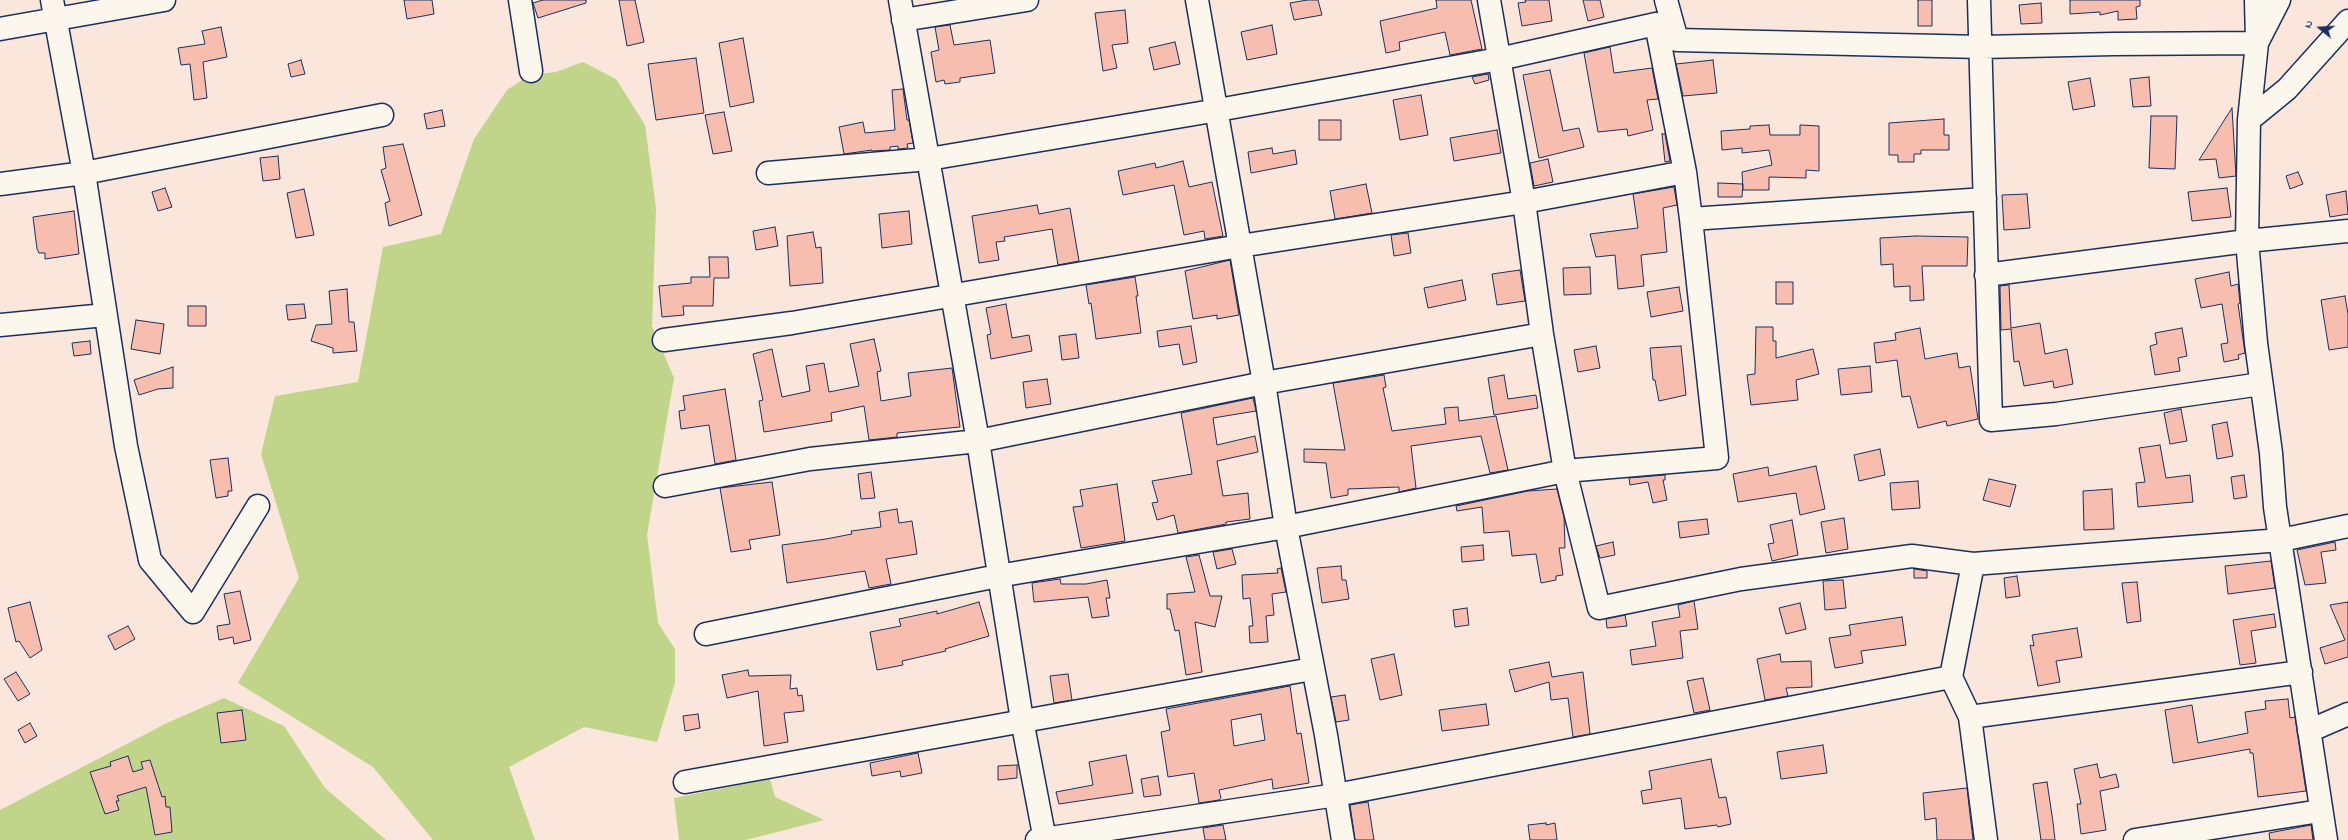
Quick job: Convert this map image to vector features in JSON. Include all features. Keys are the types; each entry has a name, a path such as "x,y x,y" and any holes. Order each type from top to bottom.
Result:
{"street":[{"path":"0,29 53,10 164,0"},
{"path":"520,0 532,71"},
{"path":"1027,0 901,10 929,159 978,441 998,576 1042,839 1336,795 1951,677"},
{"path":"1197,0 1218,110 1264,383 1286,526 1336,795 1342,840"},
{"path":"1489,0 1524,202 1542,334 1565,471 1599,608 1741,580 1912,556 1973,564 2281,540 2348,526"},
{"path":"1666,0 1677,40"},
{"path":"1979,0 1982,47 1986,275 1991,420 2056,414 2261,384"},
{"path":"2256,0 2257,43 2249,120 2247,241 2275,507 2301,672 2320,811 2326,840"},
{"path":"2257,43 2279,0"},
{"path":"53,10 84,172 104,315 133,482 150,560 192,612 258,506"},
{"path":"2249,120 2287,89 2348,21"},
{"path":"706,634 998,576 1286,526 1565,471 1717,458 1685,172 1656,24"},
{"path":"768,173 929,159 1218,110 1499,59 1656,24 1677,40 1982,47 2257,43"},
{"path":"0,184 84,172 382,115"},
{"path":"664,340 792,322 1240,246 1524,202 1685,172"},
{"path":"1691,219 1985,199"},
{"path":"1986,275 2247,241 2348,231"},
{"path":"0,325 104,315"},
{"path":"665,486 810,459 978,441 1264,383 1542,334"},
{"path":"1973,564 1951,677 1970,717 1986,840"},
{"path":"686,782 1022,720 1312,669"},
{"path":"1970,717 2301,672"},
{"path":"2309,731 2348,714"},
{"path":"2135,840 2320,811"}],"green space":[{"path":"583,62 616,79 645,125 656,208 652,326 674,378 647,535 658,623 675,649 675,683 657,742 584,727 509,767 535,840 433,840 373,767 238,683 299,578 261,454 275,396 358,382 383,247 441,234 474,139 507,90 530,75 556,72"},
{"path":"224,698 284,726 325,788 386,840 0,840 0,810 167,723"},
{"path":"770,779 775,797 824,820 746,840 679,840 674,798"}],"building":[{"path":"404,0 432,0 434,14 407,19"},
{"path":"543,0 586,0 586,3 538,18 533,3"},
{"path":"619,0 635,0 644,42 627,46"},
{"path":"1318,0 1322,15 1294,20 1290,3"},
{"path":"1436,0 1471,0 1482,49 1450,55 1445,32 1399,42 1400,50 1386,53 1380,21 1437,8"},
{"path":"1525,0 1549,0 1552,21 1522,26 1518,3 1526,2"},
{"path":"1583,0 1600,0 1604,17 1588,21"},
{"path":"1918,0 1932,0 1932,26 1918,26"},
{"path":"2070,0 2140,0 2140,6 2136,7 2137,19 2118,20 2118,11 2100,15 2100,12 2070,14"},
{"path":"2041,3 2042,23 2021,24 2019,5"},
{"path":"1125,10 1128,43 1112,45 1117,68 1103,71 1095,13"},
{"path":"950,25 954,45 990,40 995,73 960,78 960,82 945,84 944,80 936,82 931,52 939,50 935,27"},
{"path":"1272,25 1277,54 1247,60 1241,32"},
{"path":"221,27 227,57 203,62 207,98 194,100 190,64 181,65 178,48 205,44 202,31"},
{"path":"743,38 754,102 730,107 719,43"},
{"path":"1175,42 1180,64 1154,70 1149,48"},
{"path":"1610,47 1614,73 1652,68 1658,99 1647,100 1653,130 1628,136 1627,129 1598,132 1584,53"},
{"path":"696,58 704,113 656,120 648,64"},
{"path":"301,60 305,74 291,77 288,64"},
{"path":"1713,60 1717,93 1683,96 1676,64"},
{"path":"1550,70 1563,131 1579,128 1584,147 1539,158 1523,75"},
{"path":"1488,74 1489,80 1475,84 1472,77"},
{"path":"2149,77 2151,106 2133,107 2130,79"},
{"path":"2090,78 2095,106 2073,110 2068,82"},
{"path":"903,89 907,120 909,120 913,143 907,144 908,148 898,149 898,146 890,147 890,150 872,150 844,154 839,127 863,122 865,133 895,130 892,90"},
{"path":"1421,95 1428,135 1400,140 1393,100"},
{"path":"2232,108 2236,176 2219,178 2216,159 2199,160"},
{"path":"442,110 445,126 427,129 424,114"},
{"path":"724,112 732,151 713,154 705,115"},
{"path":"2151,116 2177,116 2175,169 2149,168"},
{"path":"1944,119 1944,135 1949,135 1949,150 1921,150 1921,154 1914,154 1914,162 1898,162 1898,155 1889,155 1889,123"},
{"path":"1319,120 1341,120 1341,140 1319,140"},
{"path":"1769,125 1770,135 1800,135 1800,125 1819,126 1819,171 1806,170 1806,178 1769,177 1769,190 1743,190 1742,172 1772,165 1769,150 1742,153 1742,148 1722,150 1721,131 1750,129 1750,126"},
{"path":"1497,130 1501,153 1454,161 1450,138"},
{"path":"1662,134 1665,134 1670,161 1665,162"},
{"path":"403,144 422,215 389,226 385,203 390,201 381,170 386,168 383,147"},
{"path":"1272,148 1273,154 1295,150 1297,164 1251,173 1248,152"},
{"path":"278,156 280,179 263,181 260,158"},
{"path":"1548,159 1553,182 1534,186 1530,163"},
{"path":"1183,161 1189,187 1212,182 1223,236 1205,239 1204,231 1184,235 1174,185 1123,195 1118,171 1155,163 1156,168"},
{"path":"2298,172 2303,184 2290,189 2286,176"},
{"path":"1718,183 1743,184 1742,197 1718,197"},
{"path":"1366,184 1372,213 1335,219 1330,191"},
{"path":"1674,187 1677,205 1663,208 1667,252 1641,255 1644,286 1618,289 1615,255 1596,257 1590,234 1638,228 1633,194"},
{"path":"165,188 172,207 158,211 152,192"},
{"path":"2227,188 2231,217 2192,221 2188,192"},
{"path":"304,189 314,235 296,238 287,193"},
{"path":"2346,191 2348,214 2330,217 2326,195"},
{"path":"2027,194 2030,228 2004,230 2002,195"},
{"path":"1037,205 1039,214 1070,208 1079,261 1058,265 1052,229 1004,237 1005,241 996,242 999,260 979,263 972,216"},
{"path":"74,211 79,254 45,259 45,253 39,253 37,249 33,217"},
{"path":"909,211 912,244 882,248 879,214"},
{"path":"775,227 778,246 756,250 753,231"},
{"path":"813,232 816,248 821,247 823,283 790,286 787,236"},
{"path":"1408,233 1411,253 1394,256 1391,235"},
{"path":"1916,236 1968,237 1967,266 1922,266 1924,300 1910,301 1910,286 1894,287 1893,264 1881,265 1880,238"},
{"path":"709,257 728,257 729,278 714,278 713,306 683,306 684,315 662,317 659,286 691,283 691,277 710,277"},
{"path":"1230,260 1239,315 1217,319 1217,315 1193,319 1185,271"},
{"path":"1590,267 1591,294 1564,295 1563,268"},
{"path":"1520,270 1525,301 1497,305 1492,274"},
{"path":"2229,272 2231,286 2238,284 2240,303 2238,304 2245,353 2238,355 2239,359 2224,362 2221,344 2228,343 2222,304 2201,308 2195,279"},
{"path":"1135,277 1141,333 1096,339 1091,303 1089,304 1086,285"},
{"path":"1462,280 1466,300 1428,308 1424,288"},
{"path":"1776,282 1793,282 1793,304 1776,304"},
{"path":"2009,285 2011,328 2040,323 2045,354 2067,349 2073,384 2054,388 2053,381 2024,386 2019,361 2014,362 2011,329 2001,330 2000,286"},
{"path":"1679,287 1683,311 1651,317 1647,292"},
{"path":"347,289 349,322 354,322 357,351 333,353 333,348 311,341 316,325 332,324 329,291"},
{"path":"2345,296 2348,314 2348,347 2329,350 2321,300"},
{"path":"304,304 306,318 288,320 286,305"},
{"path":"1006,304 1012,338 1029,335 1032,351 991,359 987,335 991,334 986,308"},
{"path":"188,306 206,306 206,326 188,326"},
{"path":"136,320 164,324 160,354 131,349"},
{"path":"1191,326 1197,362 1183,365 1179,344 1159,347 1157,331"},
{"path":"1756,327 1773,327 1773,341 1776,341 1776,358 1813,349 1819,374 1796,380 1798,400 1751,405 1747,375 1755,374"},
{"path":"1920,328 1925,359 1957,353 1959,368 1970,366 1978,419 1947,426 1946,421 1918,428 1910,396 1902,397 1897,360 1876,363 1874,343 1896,340 1895,333"},
{"path":"2182,328 2187,356 2178,358 2180,371 2155,375 2150,346 2157,344 2155,333"},
{"path":"1076,334 1079,358 1062,360 1059,336"},
{"path":"874,339 881,371 877,372 881,401 911,396 908,373 952,368 960,427 897,433 897,437 869,440 864,406 831,413 832,421 764,432 759,401 763,400 753,354 772,349 782,397 810,391 806,366 824,363 829,392 859,386 850,344"},
{"path":"90,341 91,354 74,356 72,343"},
{"path":"1596,346 1600,368 1578,372 1574,350"},
{"path":"1681,346 1686,395 1659,401 1655,380 1653,380 1650,348"},
{"path":"1870,366 1872,392 1841,395 1838,369"},
{"path":"173,367 173,388 158,389 139,395 134,380"},
{"path":"1384,375 1386,387 1383,388 1392,431 1446,424 1444,408 1458,407 1459,421 1496,416 1508,470 1490,473 1481,436 1411,446 1416,488 1399,492 1399,487 1348,489 1348,495 1331,498 1326,463 1304,462 1304,449 1345,450 1333,383"},
{"path":"1504,375 1508,399 1536,395 1538,408 1494,415 1488,378"},
{"path":"1047,379 1051,404 1026,408 1023,382"},
{"path":"725,389 736,460 715,464 709,425 681,429 679,411 685,410 683,396"},
{"path":"1253,398 1256,411 1213,418 1217,445 1255,436 1258,452 1217,461 1223,496 1248,493 1250,519 1226,522 1226,524 1178,533 1174,515 1157,520 1152,503 1158,502 1152,481 1192,474 1181,413"},
{"path":"2181,409 2187,441 2170,444 2164,413"},
{"path":"2227,422 2233,456 2217,459 2212,425"},
{"path":"2160,445 2166,478 2190,475 2193,502 2138,507 2136,483 2145,482 2139,448"},
{"path":"1880,449 1885,475 1859,481 1854,455"},
{"path":"228,458 232,491 228,491 228,496 216,498 210,460"},
{"path":"1816,466 1825,509 1800,515 1796,493 1738,502 1733,474 1768,467 1769,476"},
{"path":"871,472 875,498 861,499 858,474"},
{"path":"1665,475 1665,480 1663,480 1667,500 1653,503 1648,482 1630,485 1629,478"},
{"path":"2244,475 2247,497 2234,499 2231,477"},
{"path":"1989,479 2016,485 2010,507 1983,500"},
{"path":"1918,481 1920,508 1892,510 1890,483"},
{"path":"772,482 780,535 749,540 751,549 731,552 720,488"},
{"path":"1117,484 1125,541 1081,548 1073,507 1083,506 1080,490"},
{"path":"1557,489 1564,517 1565,548 1559,548 1563,575 1556,576 1556,580 1541,583 1536,554 1512,556 1509,531 1484,533 1482,507 1457,511 1456,506 1528,491"},
{"path":"2112,489 2114,529 2084,530 2083,491"},
{"path":"897,509 899,523 912,521 917,554 886,559 891,584 869,588 865,571 787,583 782,545 826,539 852,534 851,531 881,527 879,512"},
{"path":"1844,518 1848,549 1826,553 1821,522"},
{"path":"1707,519 1709,534 1680,538 1678,522"},
{"path":"1792,520 1798,555 1772,561 1768,544 1774,543 1770,525"},
{"path":"1613,542 1615,555 1600,558 1596,546"},
{"path":"2335,542 2336,550 2321,552 2326,583 2305,585 2297,550"},
{"path":"1483,545 1484,560 1462,562 1461,547"},
{"path":"1232,549 1236,564 1217,569 1213,552"},
{"path":"1199,555 1210,596 1222,596 1215,627 1195,622 1202,672 1186,675 1179,630 1175,631 1170,609 1167,609 1167,594 1195,592 1186,557"},
{"path":"2271,561 2275,588 2228,594 2225,566"},
{"path":"1341,566 1342,580 1346,580 1349,599 1322,603 1317,568"},
{"path":"1281,568 1286,592 1272,594 1274,615 1266,616 1268,642 1250,643 1249,626 1253,626 1250,598 1243,599 1242,575 1278,573 1277,569"},
{"path":"1914,569 1927,571 1927,578 1914,578"},
{"path":"2017,576 2020,596 2006,598 2004,578"},
{"path":"1060,579 1061,584 1086,584 1107,580 1110,598 1106,598 1109,616 1092,618 1088,597 1034,602 1032,583"},
{"path":"1843,580 1846,608 1825,610 1823,581"},
{"path":"2137,582 2141,621 2127,623 2122,583"},
{"path":"240,591 251,640 234,644 233,637 219,640 217,626 230,624 224,594"},
{"path":"1694,601 1698,629 1680,631 1683,658 1632,665 1630,650 1656,646 1652,622 1680,617 1678,605"},
{"path":"30,602 42,650 30,658 19,641 16,642 8,608"},
{"path":"979,602 989,636 945,649 946,651 902,661 903,665 877,670 870,632 901,626 899,619 937,611 937,614"},
{"path":"2348,602 2348,657 2325,664 2320,648 2345,640 2330,605"},
{"path":"1800,603 1806,629 1786,634 1779,608"},
{"path":"1467,608 1469,625 1455,627 1453,610"},
{"path":"2274,614 2276,627 2251,631 2256,663 2240,665 2233,620"},
{"path":"1625,615 1627,626 1607,628 1606,619"},
{"path":"1902,617 1906,645 1861,651 1863,663 1835,668 1829,638 1851,635 1849,625"},
{"path":"128,626 135,639 115,650 108,636"},
{"path":"2077,628 2082,657 2056,661 2060,682 2038,686 2030,645 2034,646 2032,635"},
{"path":"1394,654 1402,695 1380,700 1371,659"},
{"path":"1780,654 1781,662 1811,661 1812,687 1786,688 1788,696 1765,700 1757,659"},
{"path":"1549,662 1552,677 1583,672 1590,734 1573,737 1568,698 1551,700 1549,682 1515,692 1509,670"},
{"path":"748,670 749,676 791,675 790,689 797,688 798,696 802,695 804,711 784,713 788,742 764,746 758,691 727,698 722,675"},
{"path":"16,672 30,694 18,701 4,679"},
{"path":"1068,674 1072,700 1054,703 1050,676"},
{"path":"1703,678 1710,710 1694,713 1687,681"},
{"path":"1290,686 1297,734 1301,733 1309,783 1273,789 1272,779 1219,790 1221,798 1219,800 1199,803 1194,773 1168,777 1161,732 1170,730 1166,709","holes":["1261,714 1265,740 1234,746 1231,720"]},
{"path":"1345,695 1349,720 1336,722 1331,697"},
{"path":"2288,699 2290,718 2295,717 2306,791 2258,797 2253,753 2250,753 2250,749 2173,763 2165,710 2192,705 2198,743 2248,733 2245,712 2266,709 2265,701"},
{"path":"1486,704 1489,725 1442,731 1439,710"},
{"path":"242,710 246,740 221,743 217,713"},
{"path":"698,714 700,728 685,731 683,716"},
{"path":"30,723 37,736 25,743 18,730"},
{"path":"1823,745 1827,773 1781,779 1777,752"},
{"path":"918,753 922,773 901,777 900,771 872,776 870,763"},
{"path":"1126,755 1133,793 1059,804 1056,792 1093,785 1089,762"},
{"path":"128,756 133,772 143,769 141,762 150,760 162,797 165,796 166,807 170,807 172,832 155,835 146,787 117,796 119,801 116,801 119,810 105,814 90,772 111,766 110,762"},
{"path":"1711,759 1719,798 1726,797 1731,824 1718,827 1717,825 1685,829 1681,798 1643,804 1641,791 1652,789 1649,771"},
{"path":"2097,764 2100,778 2116,774 2119,787 2100,791 2106,830 2081,834 2077,804 2081,804 2074,769"},
{"path":"1017,765 1017,778 998,780 998,766"},
{"path":"1158,776 1161,795 1144,797 1141,779"},
{"path":"2047,782 2055,840 2041,840 2033,784"},
{"path":"1967,788 1973,840 1937,840 1936,818 1925,820 1923,793"},
{"path":"1368,802 1374,840 1355,840 1350,805"},
{"path":"1546,823 1546,825 1555,823 1557,840 1530,840 1528,825"},
{"path":"1223,825 1226,840 1205,840 1203,828"},
{"path":"2311,825 2313,840 2270,840 2269,833"}]}
